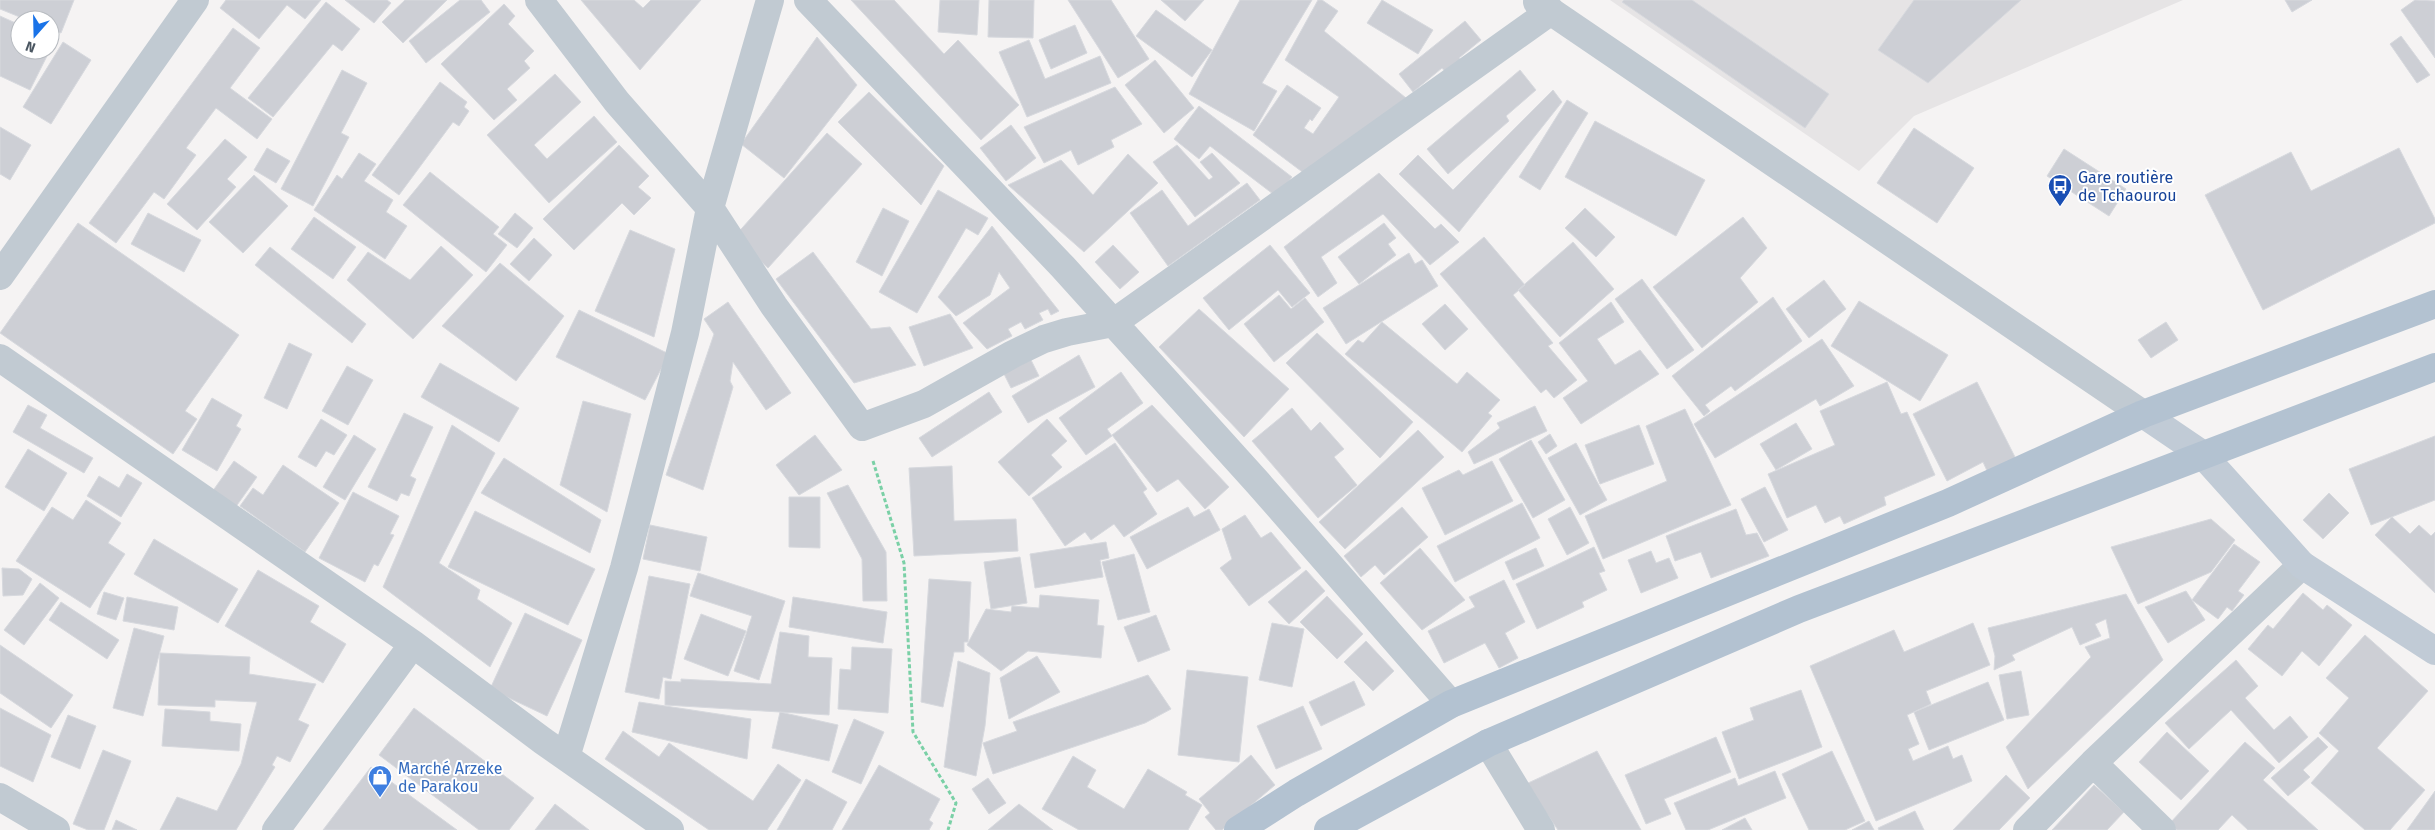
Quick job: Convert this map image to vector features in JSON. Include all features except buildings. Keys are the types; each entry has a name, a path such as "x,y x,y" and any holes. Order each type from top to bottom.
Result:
{"main road":[{"path":"1238,830 1296,792 1451,704 1948,503 2143,414 2435,304"},
{"path":"1328,830 1488,742 1799,609 2202,454 2435,367"}],"street":[{"path":"0,276 194,0"},
{"path":"540,0 617,102 710,208 774,306 862,426 924,404 1013,354 1044,339 1113,322 1542,6 2202,454 2302,565 2435,651"},
{"path":"566,757 624,568 685,333 710,208 770,0"},
{"path":"808,0 1064,267 1258,483 1451,704"},
{"path":"0,358 413,644 566,757 670,830"},
{"path":"2027,830 2093,763 2302,565"},
{"path":"276,830 413,644"},
{"path":"1488,742 1541,830"},
{"path":"2093,763 2162,830"},
{"path":"0,797 56,830"}],"path":[{"path":"862,426 904,564 913,732 956,803 948,830"}],"shaded area":[{"path":"1610,0 2183,0 1914,116 1859,171"}],"place":[{"name":"Gare routière de Tchaourou","path":"2060,207"},
{"name":"Marché Arzeke de Parakou","path":"380,798"}]}
